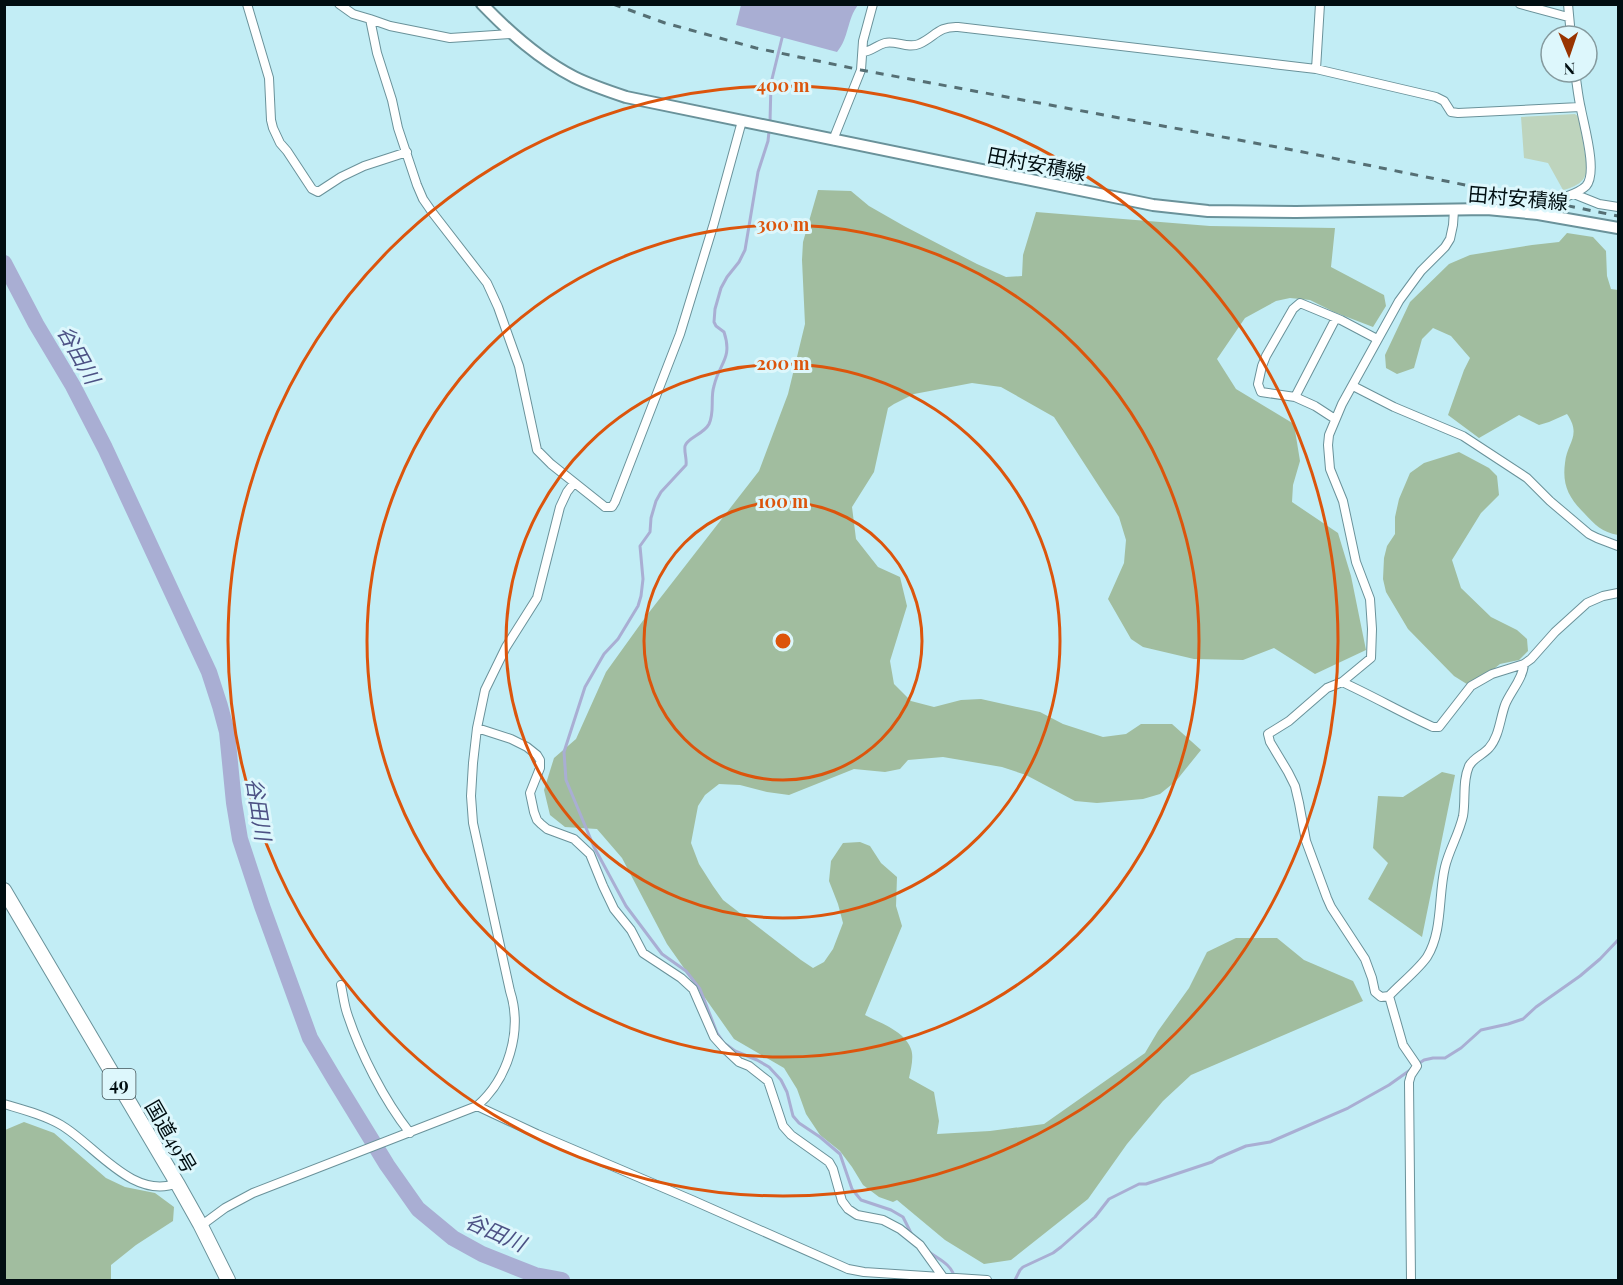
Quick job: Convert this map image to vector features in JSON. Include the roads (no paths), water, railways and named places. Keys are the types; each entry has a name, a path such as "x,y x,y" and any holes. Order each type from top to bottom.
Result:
{"highway":[{"name":"国道49号","path":"4,890 177,1183 228,1281"}],"main road":[{"name":"田村安積線","path":"482,4 510,34 554,66 576,78 626,97 1153,205 1208,211 1487,209 1547,215 1618,228"}],"street":[{"path":"247,4 269,78 273,128 280,143 312,189 318,192 364,166 406,152"},
{"path":"339,4 353,14 390,26 450,38 510,34"},
{"path":"833,140 861,69 863,41 873,4"},
{"path":"1316,69 1320,4"},
{"path":"1520,4 1568,17"},
{"path":"1568,4 1569,24"},
{"path":"370,19 377,53 417,184 423,198 444,229 487,283 498,307 519,366 537,450 605,507 612,507 615,502 680,334 742,121"},
{"path":"863,52 871,51 885,43 918,45 945,27 958,27 1316,69 1436,97 1444,101 1451,112 1458,113 1580,107"},
{"path":"1547,215 1548,209 1559,199 1574,194 1586,186 1591,175 1577,84"},
{"path":"1574,194 1599,204 1618,207"},
{"path":"1454,210 1454,225 1450,239 1399,300 1342,404 1329,435 1329,462 1343,501 1356,562 1370,599 1371,658 1342,682 1327,688 1289,721 1268,734 1270,742 1295,786 1306,841 1331,908 1365,959 1375,992 1381,997 1389,996 1430,951 1439,913 1444,869 1464,812 1466,774 1473,760 1490,747 1506,704 1522,674 1524,664"},
{"path":"1335,419 1295,397 1260,391 1258,384 1266,356 1295,306 1300,303 1377,339"},
{"path":"1295,397 1336,318"},
{"path":"1353,386 1394,407 1462,436 1527,478 1589,534 1618,546"},
{"path":"200,1224 253,1193 477,1106 493,1090 506,1068 512,1045 514,1004 473,823 471,796 477,728 485,690 490,678 506,647 537,598 560,507 574,483"},
{"path":"1342,682 1380,699 1397,711 1437,728 1471,686 1492,674 1524,664 1587,603 1618,593"},
{"path":"477,728 519,743 537,755 540,768 530,793 537,820 547,829 574,839 590,854 614,909 631,930 643,953 665,966 693,989 714,1037 739,1062 749,1066 768,1081 783,1126 791,1135 829,1162 842,1201 848,1209 857,1215 883,1220 900,1229 920,1245 943,1277"},
{"path":"341,985 346,1012 369,1065 395,1114 409,1133"},
{"path":"1389,996 1401,1039 1417,1066 1409,1082 1410,1281"},
{"path":"4,1104 47,1118 63,1126 101,1158 136,1180 160,1187 177,1183"},
{"path":"477,1106 848,1269 987,1281"}],"water":[{"path":"741,4 858,5 854,10 844,41 837,52 736,25"}],"waterway":[{"path":"783,34 771,83 768,141 758,172 745,250 721,288 715,309 714,322 724,332 727,349 713,391 711,419 703,431 686,443 686,465 661,492 656,501 650,532 640,546 643,579 638,606 618,639 604,654 585,687 564,752 566,780 594,847 626,906 662,954 686,971 700,989 717,1033 724,1043 735,1051 769,1067 781,1080 787,1092 793,1116 840,1154 852,1189 861,1200 891,1210 903,1217 912,1235"},
{"name":"谷田川","path":"4,263 105,448 209,672 227,732 240,839 310,1038 387,1165 418,1209 453,1238 482,1254 535,1275 562,1280"},
{"path":"1418,1064 1424,1060 1445,1058 1461,1048 1481,1030 1523,1019 1580,976 1618,940"},
{"path":"1015,1280 1023,1267 1061,1247 1095,1217 1109,1199 1139,1184 1146,1184 1212,1162 1246,1146 1270,1142 1348,1108 1389,1085 1413,1068"},
{"path":"929,1252 947,1265 954,1276"}],"railway":[{"path":"613,4 665,23 756,48 861,70 1298,151 1618,216"}]}
